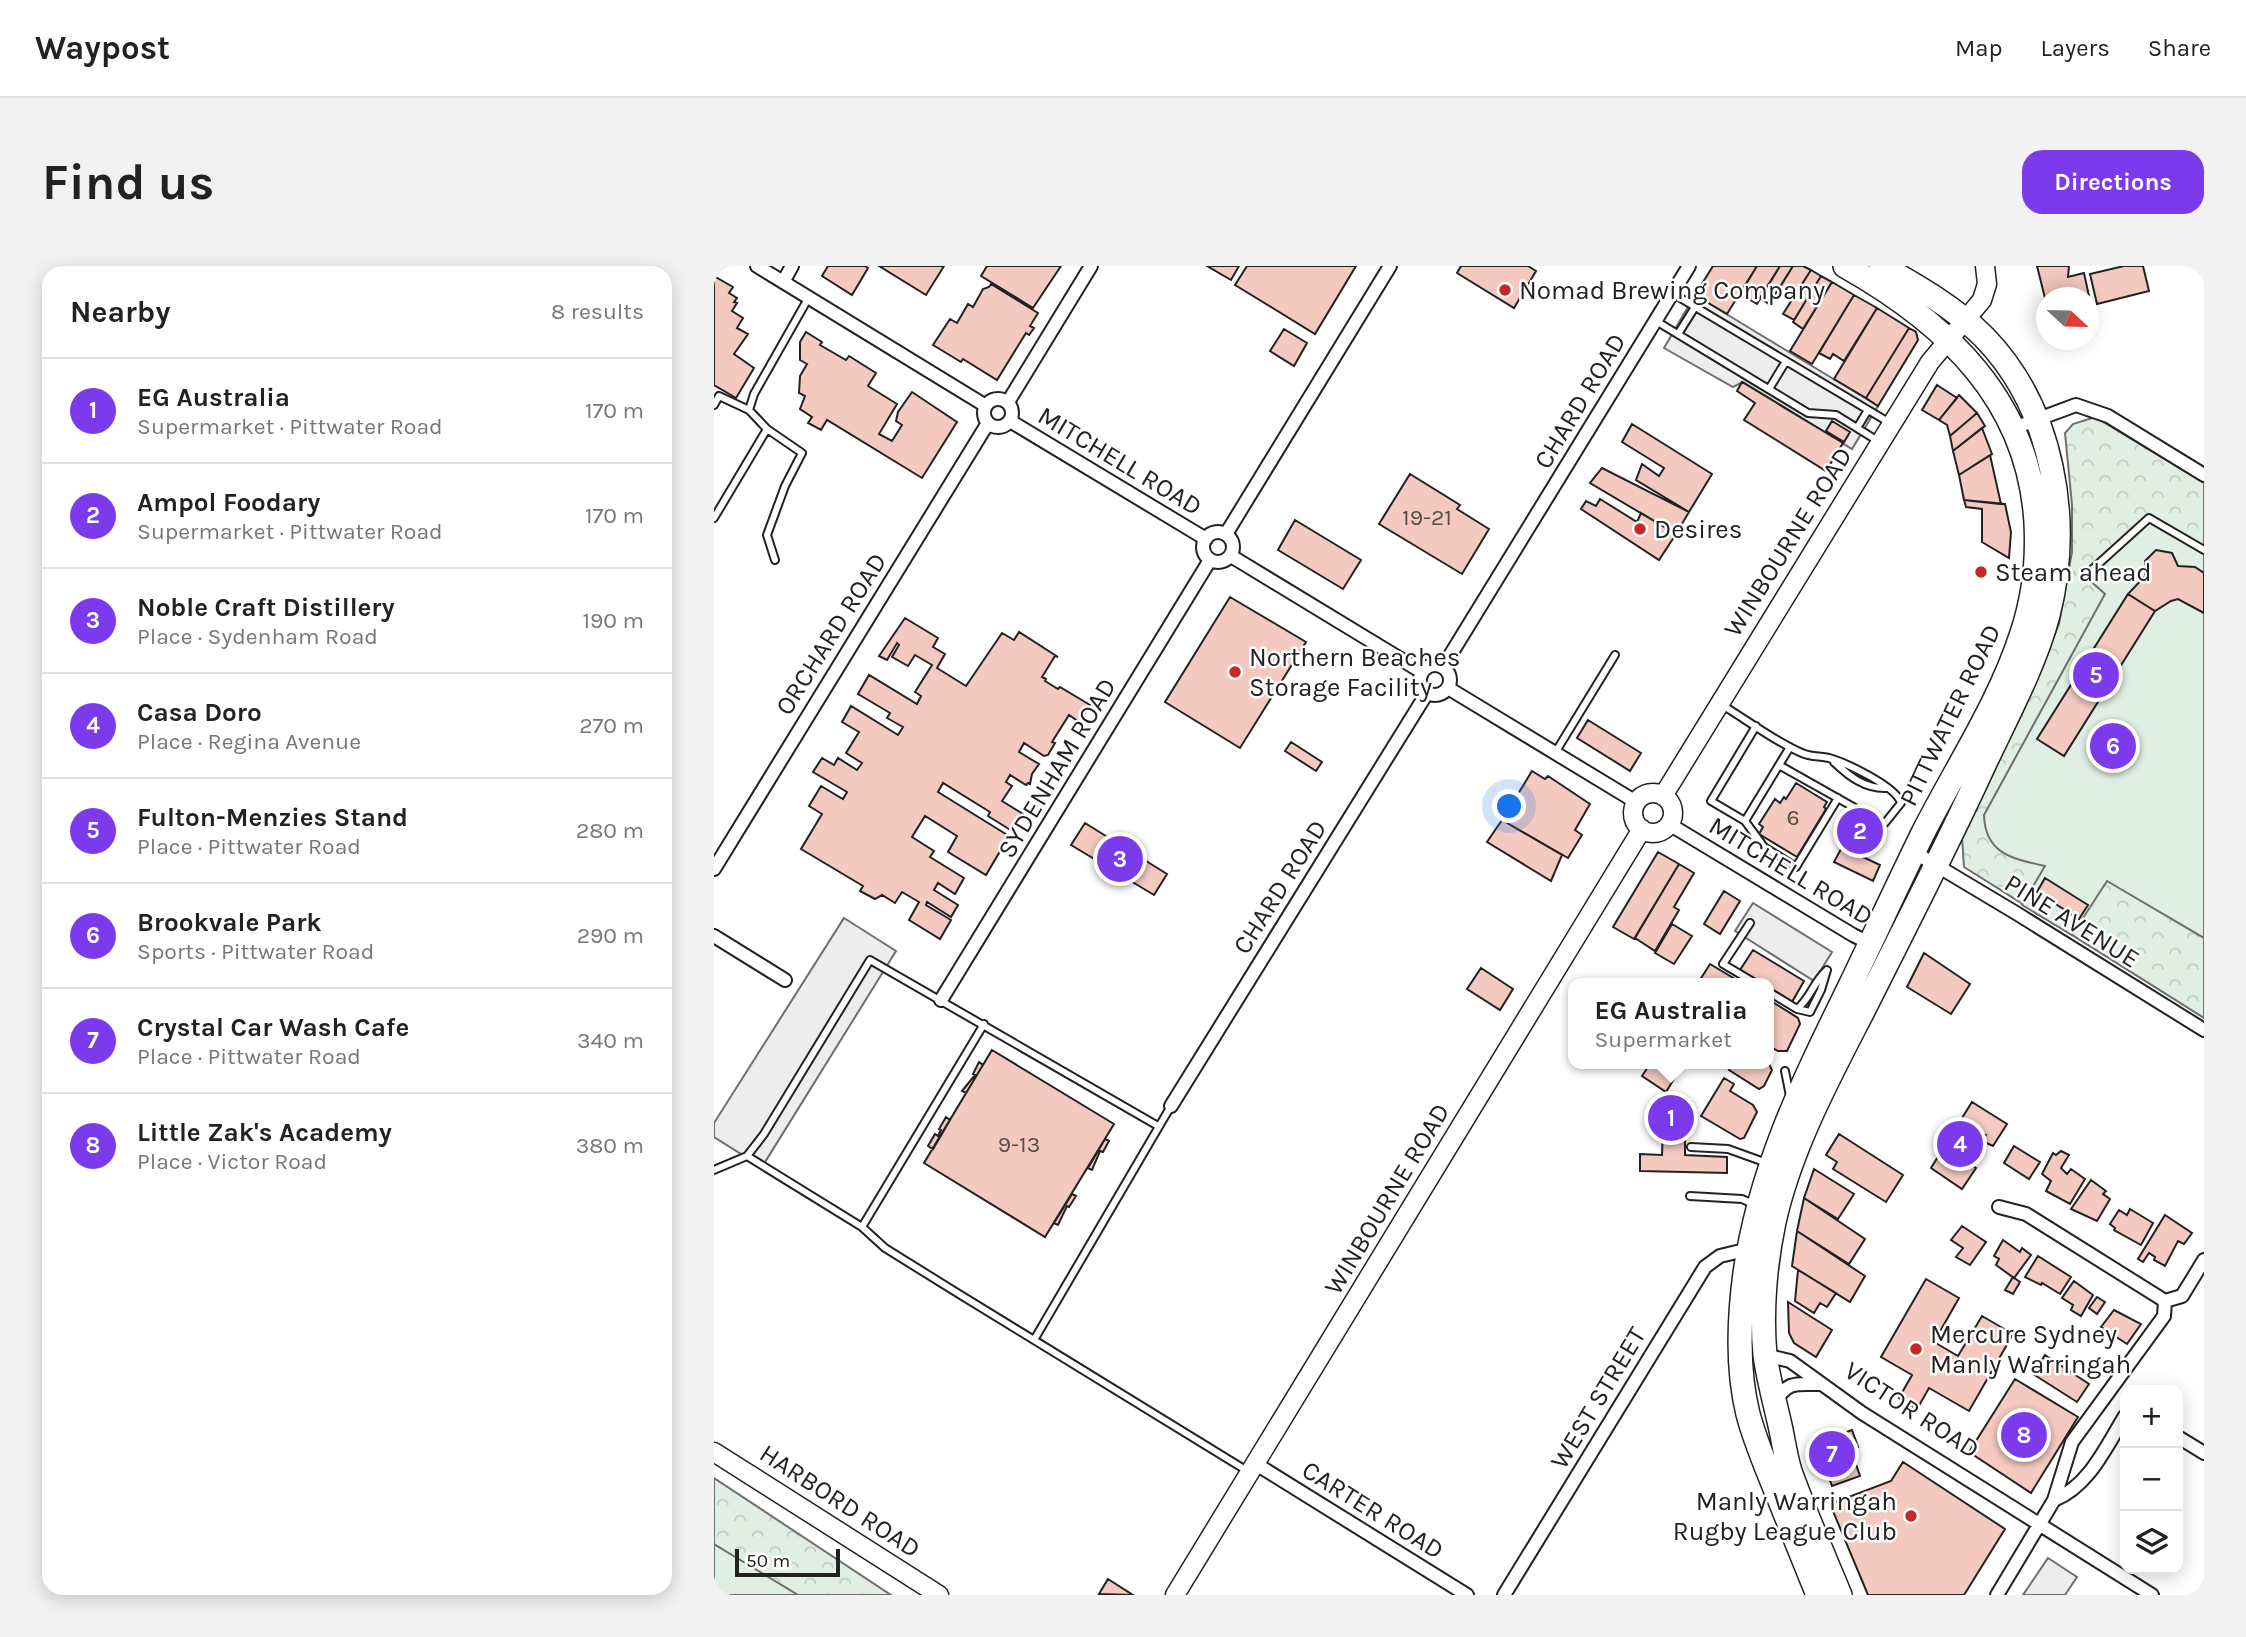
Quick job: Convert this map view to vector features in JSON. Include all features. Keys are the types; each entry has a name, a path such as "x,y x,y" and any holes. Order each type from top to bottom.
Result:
{"highway":[{"name":"PITTWATER ROAD","path":"1818,1595 1747,1412 1743,1382 1742,1305 1749,1249 1770,1163 1793,1108 1914,852 1994,699 2018,646 2029,609 2036,562 2035,515 2026,460 2014,428 1978,371 1949,340 1897,298 1845,266"},
{"name":"PITTWATER ROAD","path":"1840,1595 1789,1467 1765,1355 1765,1304 1774,1222 1785,1184 1820,1095 1938,864 2033,661 2052,594 2059,550 2058,506 2050,464 2023,392 1999,355 1965,320 1881,266"},
{"path":"1743,1382 1765,1355"}],"main road":[{"name":"WINBOURNE ROAD","path":"1663,796 1930,362 1985,294 1985,266"},
{"path":"1657,793 1663,796 1668,800 1672,812 1669,824 1656,832 1642,829 1634,820 1633,808 1636,802 1645,794 1657,793"},
{"name":"WINBOURNE ROAD","path":"1175,1595 1642,829"},
{"name":"HARBORD ROAD","path":"714,1452 939,1595"}],"street":[{"path":"757,266 986,406"},
{"path":"783,282 792,266"},
{"path":"1008,402 1091,266"},
{"path":"1226,534 1390,266"},
{"name":"CHARD ROAD","path":"1443,667 1689,266"},
{"path":"996,398 1008,402 1013,411 1010,421 999,428 988,423 984,415 986,406 996,398"},
{"path":"2014,428 2076,405 2108,416 2204,475"},
{"name":"MITCHELL ROAD","path":"1010,421 1206,539"},
{"name":"ORCHARD ROAD","path":"714,869 988,423"},
{"path":"1215,533 1226,534 1233,544 1231,556 1220,562 1210,560 1204,552 1206,539 1215,533"},
{"path":"1231,556 1422,672"},
{"name":"SYDENHAM ROAD","path":"942,1000 1210,560"},
{"path":"1433,665 1443,667 1450,676 1448,688 1438,695 1427,693 1420,684 1422,672 1433,665"},
{"path":"1448,688 1636,802"},
{"name":"CHARD ROAD","path":"1171,1105 1427,693"},
{"name":"MITCHELL ROAD","path":"1669,824 1870,944 1892,954"},
{"name":"PINE AVENUE","path":"1914,852 1938,864 2204,1030"},
{"path":"714,936 785,980"},
{"path":"1999,1206 2026,1214 2165,1301 2182,1296 2204,1260"},
{"name":"WEST STREET","path":"1504,1595 1705,1268 1720,1256 1749,1249"},
{"path":"1997,1595 2054,1500 2073,1442 2164,1315 2165,1301"},
{"name":"VICTOR ROAD","path":"1765,1355 1790,1362 1819,1384 2152,1595"},
{"name":"VICTOR ROAD","path":"1775,1401 1789,1385 1819,1384"},
{"path":"2054,1500 2069,1494 2090,1472 2120,1424"},
{"path":"2183,1440 2204,1453"},
{"name":"CARTER ROAD","path":"1253,1469 1467,1595"}],"lane":[{"path":"1672,293 1891,424"},
{"path":"749,410 754,394 808,298"},
{"path":"1678,334 1695,307"},
{"path":"1656,320 1808,413 1836,415 1880,442"},
{"path":"1769,389 1786,361"},
{"path":"714,405 719,396 749,410 767,429 802,453 785,486 767,535 775,560"},
{"path":"1857,428 1868,410"},
{"path":"714,518 767,429"},
{"path":"2085,576 2149,518 2204,550"},
{"path":"1555,753 1615,655"},
{"path":"1719,704 1803,754 1830,758 1851,766 1887,788 1901,803 1885,823 1779,765"},
{"path":"1756,726 1711,801 1745,821 1764,847 1796,867 1838,798"},
{"path":"1745,821 1790,747"},
{"path":"1747,978 1723,964 1750,923"},
{"path":"714,1170 747,1156 764,1134 870,960 1158,1126"},
{"path":"1774,995 1797,1009 1810,1013 1827,970 1816,980 1806,1002 1797,1009"},
{"path":"862,1227 984,1024"},
{"path":"1785,1072 1793,1108"},
{"path":"1034,1339 1171,1105"},
{"path":"1691,1147 1728,1149 1770,1163"},
{"path":"747,1156 862,1227 885,1248 1253,1469"},
{"path":"1690,1196 1742,1199 1758,1207"}],"green space":[{"path":"2095,417 2204,483 2204,1018 1964,867 1962,838 2024,709 2059,624 2072,552 2072,505 2065,433 2073,424"},
{"path":"2149,518 2204,550 2204,938 2107,881 2072,935 2022,905 2045,866 2012,857 1995,846 1989,838 1984,815 2105,594 2085,576"},
{"path":"714,1478 891,1595 714,1595"},
{"path":"714,1544 798,1595 714,1595"}],"shaded area":[{"path":"1695,295 1878,406 1852,449 1743,382 1733,387 1664,348"},
{"path":"1753,903 1832,952 1814,981 1735,931"},
{"path":"844,918 896,951 762,1167 714,1137 714,1123"},
{"path":"2048,1558 2077,1577 2065,1595 2023,1595"}],"building":[{"path":"828,266 868,268 852,295 822,276"},
{"path":"879,266 944,266 926,295"},
{"path":"987,266 1061,266 1033,308 981,276"},
{"path":"1207,266 1239,266 1231,280"},
{"path":"1247,266 1356,266 1315,334 1235,285"},
{"name":"Nomad Brewing Company","path":"1461,266 1528,266 1536,271 1514,308 1457,273"},
{"path":"1713,266 1757,266 1727,314 1695,295"},
{"path":"1757,266 1780,266 1757,304 1740,294"},
{"path":"1780,266 1793,266 1769,304 1760,298"},
{"path":"1793,266 1803,266 1811,270 1791,301 1777,292"},
{"path":"2037,266 2069,266 2068,277 2084,273 2087,287 2042,287"},
{"path":"2124,266 2143,266 2149,291 2099,304 2099,287 2093,287 2090,274"},
{"path":"1811,270 1821,276 1794,320 1783,314"},
{"path":"714,276 733,287 729,293 737,298 734,302 737,303 732,311 743,318 737,328 748,334 734,354 754,368 736,398 714,385"},
{"path":"1821,276 1832,282 1803,329 1793,322"},
{"path":"1832,282 1854,295 1812,364 1790,351"},
{"path":"991,284 1038,313 1030,326 1034,328 1029,335 1026,333 997,380 963,359 961,362 933,345 950,319 957,323 968,304 973,307 983,289"},
{"path":"1854,295 1877,308 1844,361 1833,354 1830,359 1819,353"},
{"path":"1877,308 1909,328 1866,398 1834,379"},
{"path":"1909,328 1916,332 1918,340 1878,406 1866,398"},
{"path":"1284,329 1307,343 1294,366 1270,351"},
{"path":"806,332 822,342 820,345 846,360 849,356 876,373 868,386 897,404 879,434 892,441 902,425 896,421 898,412 912,392 957,422 922,478 827,420 821,430 808,423 812,417 800,409 805,396 799,393 800,376 807,364 800,360 800,342"},
{"path":"1742,382 1843,443 1826,471 1744,420 1755,403 1737,391"},
{"path":"1937,385 1957,398 1939,420 1922,410"},
{"path":"1959,395 1977,413 1950,436 1947,425 1939,420"},
{"path":"1977,413 1985,426 1953,451 1950,436"},
{"path":"1832,421 1850,432 1844,442 1826,431"},
{"path":"1632,424 1712,474 1689,512 1636,480 1642,464 1659,476 1664,468 1622,442"},
{"path":"1982,428 1992,454 1959,475 1953,451"},
{"path":"1990,455 2001,504 1964,500 1959,475"},
{"path":"1602,468 1689,512 1676,534 1590,483"},
{"path":"1410,474 1460,505 1457,509 1489,529 1462,574 1379,524"},
{"name":"Desires","path":"1600,499 1637,522 1641,513 1676,534 1659,560 1581,509 1586,501 1596,506"},
{"path":"1964,500 2005,504 2011,532 2009,558 1982,542 1982,509 1966,507"},
{"path":"1295,520 1361,560 1343,589 1278,550"},
{"path":"2156,550 2172,553 2178,566 2195,567 2204,573 2204,613 2178,599 2155,611 2128,594 2145,576 2145,561"},
{"path":"2128,594 2155,611 2064,756 2037,739"},
{"name":"Northern Beaches Storage Facility","path":"1230,597 1306,642 1240,748 1165,702"},
{"path":"905,618 938,638 933,647 945,654 937,668 966,686 1002,633 1014,640 1019,632 1058,657 1055,656 1042,677 1045,681 1090,705 1079,722 1069,715 1052,742 1055,743 1048,755 1044,756 1024,743 1019,752 1039,764 1032,774 1030,784 1026,785 1010,775 1006,782 1012,786 1002,801 1023,814 1012,831 988,816 990,812 943,783 938,792 1009,836 986,875 948,852 957,836 925,816 912,837 934,851 930,857 964,878 955,894 938,883 934,890 958,905 951,917 927,902 926,905 951,920 940,939 909,920 919,902 902,892 895,903 882,895 875,899 860,891 863,886 801,849 822,814 809,806 821,786 843,799 847,792 813,772 822,758 834,765 838,758 857,770 862,763 846,753 859,732 842,722 851,706 898,735 903,727 887,718 890,713 858,694 869,675 917,704 921,696 915,692 932,665 915,655 908,666 892,657 899,645 897,643 887,660 879,656"},
{"path":"1588,720 1641,753 1630,771 1577,738"},
{"path":"1291,742 1322,762 1316,771 1285,751"},
{"path":"1532,771 1545,779 1548,776 1590,804 1575,830 1582,835 1568,858 1502,820"},
{"path":"1796,783 1827,802 1824,807 1826,809 1797,857 1759,834 1763,827 1759,824 1775,799 1780,803 1784,797 1786,799"},
{"path":"1845,812 1884,831 1876,849 1836,830"},
{"path":"1502,820 1562,855 1551,881 1487,842"},
{"path":"1085,823 1167,874 1154,895 1071,845"},
{"path":"1842,847 1880,865 1873,881 1834,862"},
{"path":"1658,852 1679,864 1634,939 1613,927"},
{"path":"1679,864 1694,873 1674,907 1679,910 1655,951 1635,938"},
{"path":"2045,878 2088,905 2079,919 2037,892"},
{"path":"1724,891 1740,901 1720,934 1704,924"},
{"path":"1672,924 1692,936 1674,964 1655,953"},
{"path":"1753,950 1804,981 1792,1002 1774,991 1774,978 1754,978 1740,970"},
{"path":"1924,953 1970,984 1951,1014 1907,987"},
{"path":"1710,964 1733,978 1701,978"},
{"path":"1481,968 1513,989 1500,1010 1467,989"},
{"path":"1774,1003 1798,1018 1800,1024 1787,1051 1774,1049"},
{"path":"992,1050 1114,1124 1045,1237 924,1163"},
{"path":"979,1062 983,1065 966,1093 962,1091 975,1075 973,1074"},
{"path":"1647,1069 1680,1069 1666,1092 1642,1076"},
{"path":"1729,1070 1772,1070 1764,1086 1759,1089"},
{"path":"1724,1078 1734,1084 1730,1091 1753,1105 1757,1112 1744,1138 1740,1139 1701,1116"},
{"path":"1972,1102 2007,1124 1993,1146 1982,1141 1986,1135 1981,1133 1964,1159 1976,1168 1962,1189 1931,1168"},
{"path":"1656,1108 1687,1109 1685,1127 1655,1127"},
{"path":"946,1117 950,1120 933,1149 928,1146 935,1134 938,1136"},
{"path":"1663,1128 1685,1128 1685,1155 1727,1157 1727,1173 1640,1171 1640,1154 1662,1155"},
{"path":"1839,1134 1903,1175 1886,1202 1833,1169 1837,1162 1826,1155"},
{"path":"1105,1139 1109,1141 1103,1152 1100,1151 1092,1170 1088,1168"},
{"path":"2014,1146 2040,1162 2029,1179 2004,1163"},
{"path":"2061,1151 2069,1155 2061,1168 2067,1174 2071,1169 2085,1179 2070,1204 2046,1191 2051,1181 2042,1174 2053,1153 2056,1155"},
{"path":"1814,1169 1854,1194 1838,1219 1804,1198"},
{"path":"2091,1180 2106,1191 2103,1194 2110,1199 2097,1221 2071,1209"},
{"path":"1072,1194 1076,1196 1069,1207 1067,1206 1058,1225 1054,1223"},
{"path":"1804,1198 1865,1239 1849,1264 1797,1231"},
{"path":"2130,1209 2153,1223 2141,1245 2114,1230 2110,1224 2119,1210 2127,1215"},
{"path":"2165,1215 2192,1233 2184,1244 2178,1241 2165,1266 2154,1260 2155,1257 2149,1253 2143,1262 2138,1259"},
{"path":"1962,1226 1986,1242 1970,1265 1956,1257 1963,1248 1951,1240"},
{"path":"1797,1231 1865,1276 1850,1302 1792,1266"},
{"path":"2003,1240 2020,1252 2022,1248 2031,1255 2014,1278 1996,1265 1999,1259 1994,1256"},
{"path":"2038,1256 2071,1277 2060,1294 2025,1277"},
{"path":"1798,1270 1836,1293 1827,1307 1820,1303 1814,1313 1795,1301"},
{"path":"2013,1277 2020,1282 2013,1294 2005,1290"},
{"name":"Mercure Sydney Manly Warringah","path":"1926,1279 1959,1298 1934,1342 1958,1356 1982,1316 2013,1334 1969,1411 1929,1388 1917,1409 1899,1398 1912,1375 1881,1357"},
{"path":"2074,1281 2093,1295 2081,1316 2071,1310 2073,1305 2062,1298"},
{"path":"2097,1297 2105,1302 2097,1314 2089,1308"},
{"path":"1788,1302 1832,1330 1816,1357 1794,1343 1789,1333"},
{"path":"2114,1310 2141,1324 2127,1344 2101,1327"},
{"path":"2045,1355 2089,1384 2077,1402 2033,1374"},
{"path":"2015,1379 2078,1417 2031,1493 1969,1452"},
{"path":"1852,1430 1858,1447 1851,1450 1860,1476 1832,1486 1822,1458 1815,1461 1810,1445"},
{"name":"Manly Warringah Rugby League Club","path":"1903,1462 2005,1529 1964,1595 1868,1595 1830,1504 1891,1481"},
{"path":"1108,1579 1133,1595 1099,1594"}],"place":[{"name":"Nomad Brewing Company","path":"1505,290"},
{"name":"Desires","path":"1640,529"},
{"name":"Steam ahead","path":"1981,572"},
{"name":"Northern Beaches Storage Facility","path":"1235,672"},
{"name":"Fulton-Menzies Stand","path":"2096,675"},
{"name":"Brookvale Park","path":"2113,746"},
{"name":"Ampol Foodary","path":"1860,831"},
{"name":"Noble Craft Distillery","path":"1120,859"},
{"name":"EG Australia","path":"1671,1118"},
{"name":"Casa Doro","path":"1960,1144"},
{"name":"Mercure Sydney Manly Warringah","path":"1916,1349"},
{"name":"Little Zak's Academy","path":"2024,1435"},
{"name":"Crystal Car Wash Cafe","path":"1832,1454"},
{"name":"Manly Warringah Rugby League Club","path":"1911,1516"}]}
